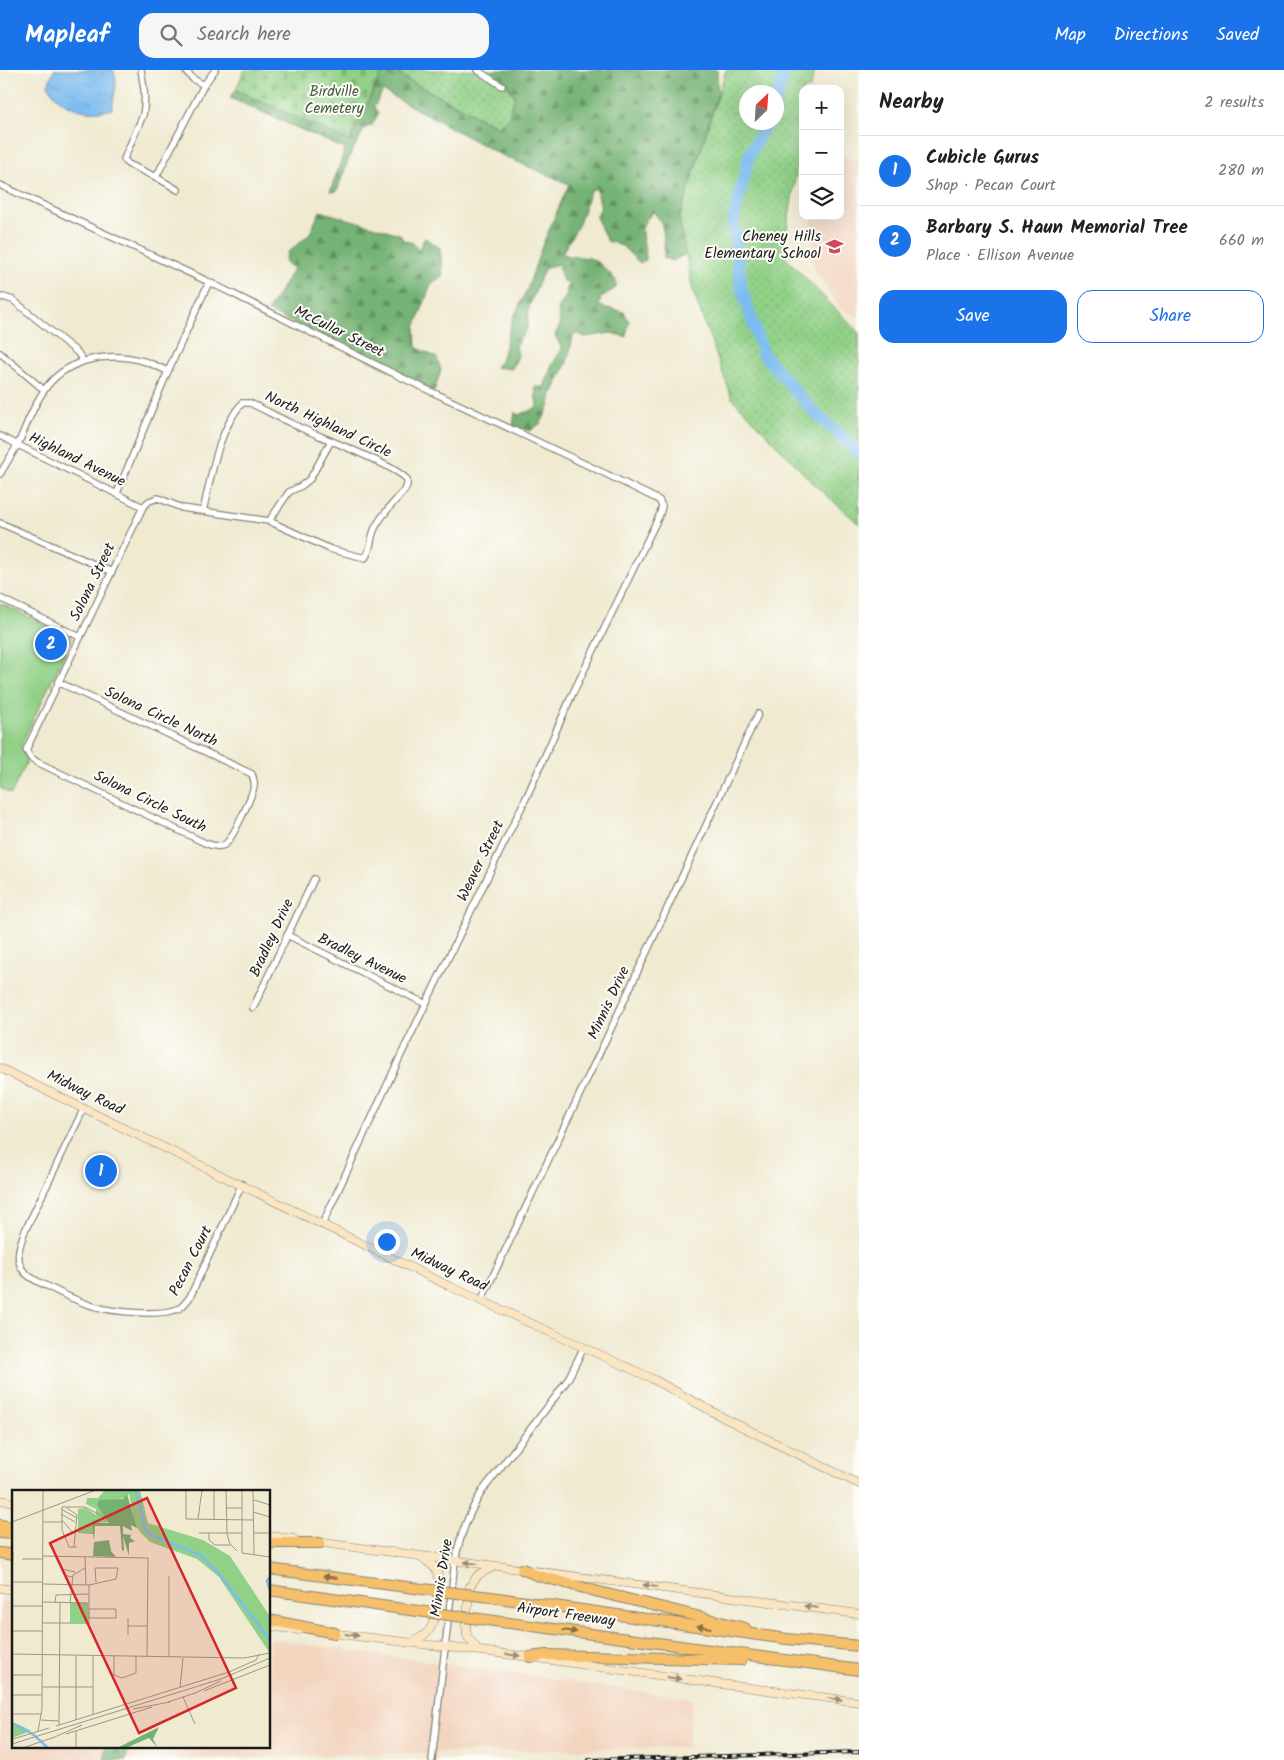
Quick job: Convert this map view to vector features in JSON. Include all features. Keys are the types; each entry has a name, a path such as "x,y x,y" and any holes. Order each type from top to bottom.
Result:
{"highway":[{"path":"270,1543 320,1542"},
{"name":"Airport Freeway","path":"270,1569 491,1597 787,1639 859,1646"},
{"path":"522,1569 536,1575 599,1592 695,1614 787,1639"},
{"name":"Airport Freeway","path":"270,1590 859,1670"},
{"path":"270,1620 335,1633"},
{"path":"530,1657 546,1654 750,1660 780,1659"}],"main road":[{"name":"Midway Road","path":"0,1068 481,1301 651,1378 732,1422 859,1484"},
{"path":"270,1536 859,1614"},
{"path":"411,1643 424,1636 431,1627 439,1583 436,1570 432,1565 415,1555"},
{"path":"479,1651 470,1641 466,1630 470,1586 478,1575 495,1566"},
{"path":"270,1626 530,1657 859,1702"}],"street":[{"path":"141,70 145,107 124,159 128,164 178,190"},
{"path":"185,70 193,79 204,85"},
{"path":"156,177 204,85 215,70"},
{"path":"477,70 502,86"},
{"name":"McCullar Street","path":"0,185 209,282 606,474 659,500 662,508"},
{"path":"117,493 168,371 209,282"},
{"path":"0,298 13,300 78,353 83,361"},
{"path":"0,353 44,390"},
{"path":"0,474 44,390 53,380 83,361 98,357 125,357 145,361 168,371"},
{"name":"North Highland Circle","path":"203,511 221,439 233,414 242,403 250,404 372,459 406,477 407,485 405,490 380,518 374,530 369,553 365,558 330,549 269,521"},
{"name":"Highland Avenue","path":"0,436 143,506"},
{"path":"143,506 158,498 182,508 269,521 289,492 310,479 331,441"},
{"name":"Solona Street","path":"26,750 143,506"},
{"name":"Weaver Street","path":"322,1225 662,508"},
{"path":"0,523 112,572"},
{"path":"0,598 80,637"},
{"name":"Solona Circle North","path":"58,682 252,774"},
{"name":"Minnis Drive","path":"481,1301 758,714"},
{"name":"Solona Circle South","path":"26,750 30,758 213,846 227,843 232,836 255,784 252,774"},
{"name":"Bradley Drive","path":"253,1008 314,879"},
{"name":"Bradley Avenue","path":"287,935 426,1004"},
{"name":"Pecan Court","path":"84,1108 24,1233 18,1256 23,1270 30,1277 65,1295 95,1306 132,1313 168,1312 180,1308 190,1297 242,1184"},
{"name":"Minnis Drive","path":"432,1760 455,1560 459,1542 473,1505 564,1385 584,1347"}],"shaded area":[{"name":"Cheney Hills Elementary School","path":"844,156 859,163 859,317 840,308 813,266 811,220 844,220"},
{"path":"0,1602 12,1604 12,1748 106,1748 104,1760 0,1760"},
{"path":"270,1639 693,1699 687,1747 126,1760 128,1748 270,1748"}],"green space":[{"name":"Birdville Cemetery","path":"244,70 383,70 349,141 236,90"},
{"path":"383,70 399,70 399,75 498,127 509,116 515,97 507,84 492,70 717,70 718,93 679,219 686,254 672,261 664,258 662,227 653,212 642,228 646,260 640,263 622,246 607,241 596,217 601,207 596,188 590,191 579,224 562,253 568,256 586,257 593,260 616,280 616,288 601,297 599,306 624,312 629,322 626,337 612,333 585,337 577,333 573,337 567,362 552,394 550,405 541,423 530,431 513,426 515,412 518,415 537,408 535,387 544,387 552,365 562,349 555,335 560,325 558,308 566,296 568,282 563,281 558,264 544,269 529,307 527,329 516,345 518,356 512,369 495,367 501,361 512,320 527,290 542,246 569,184 501,155 383,91 374,107 378,114 372,125 365,128 351,153 337,191 330,192 345,149 230,98 236,90 349,141"},
{"path":"399,70 492,70 507,84 515,97 509,116 498,127 399,75"},
{"path":"726,70 815,70 811,85 799,85 799,154 783,255 859,333 859,524 814,484 732,398 693,292 679,219"},
{"path":"320,211 400,234 403,240 413,243 418,250 425,238 440,248 443,275 431,284 415,328 416,347 437,358 441,370 434,392 268,311 294,268 285,262 287,253 309,235"},
{"path":"0,603 72,638 21,745 27,761 11,794 0,788"},
{"path":"106,1748 128,1748 126,1760 104,1760"}],"water":[{"path":"54,70 114,70 116,84 112,109 85,111 67,105 53,93 48,85"}],"waterway":[{"path":"781,85 785,70"},
{"path":"762,130 749,156 733,221 741,287 763,354 812,410 859,453"}],"railway":[{"path":"589,1760 859,1752"}],"place":[{"name":"Cheney Hills Elementary School","path":"835,246"},
{"name":"Barbary S. Haun Memorial Tree","path":"51,644"},
{"name":"Cubicle Gurus","path":"101,1171"}]}
